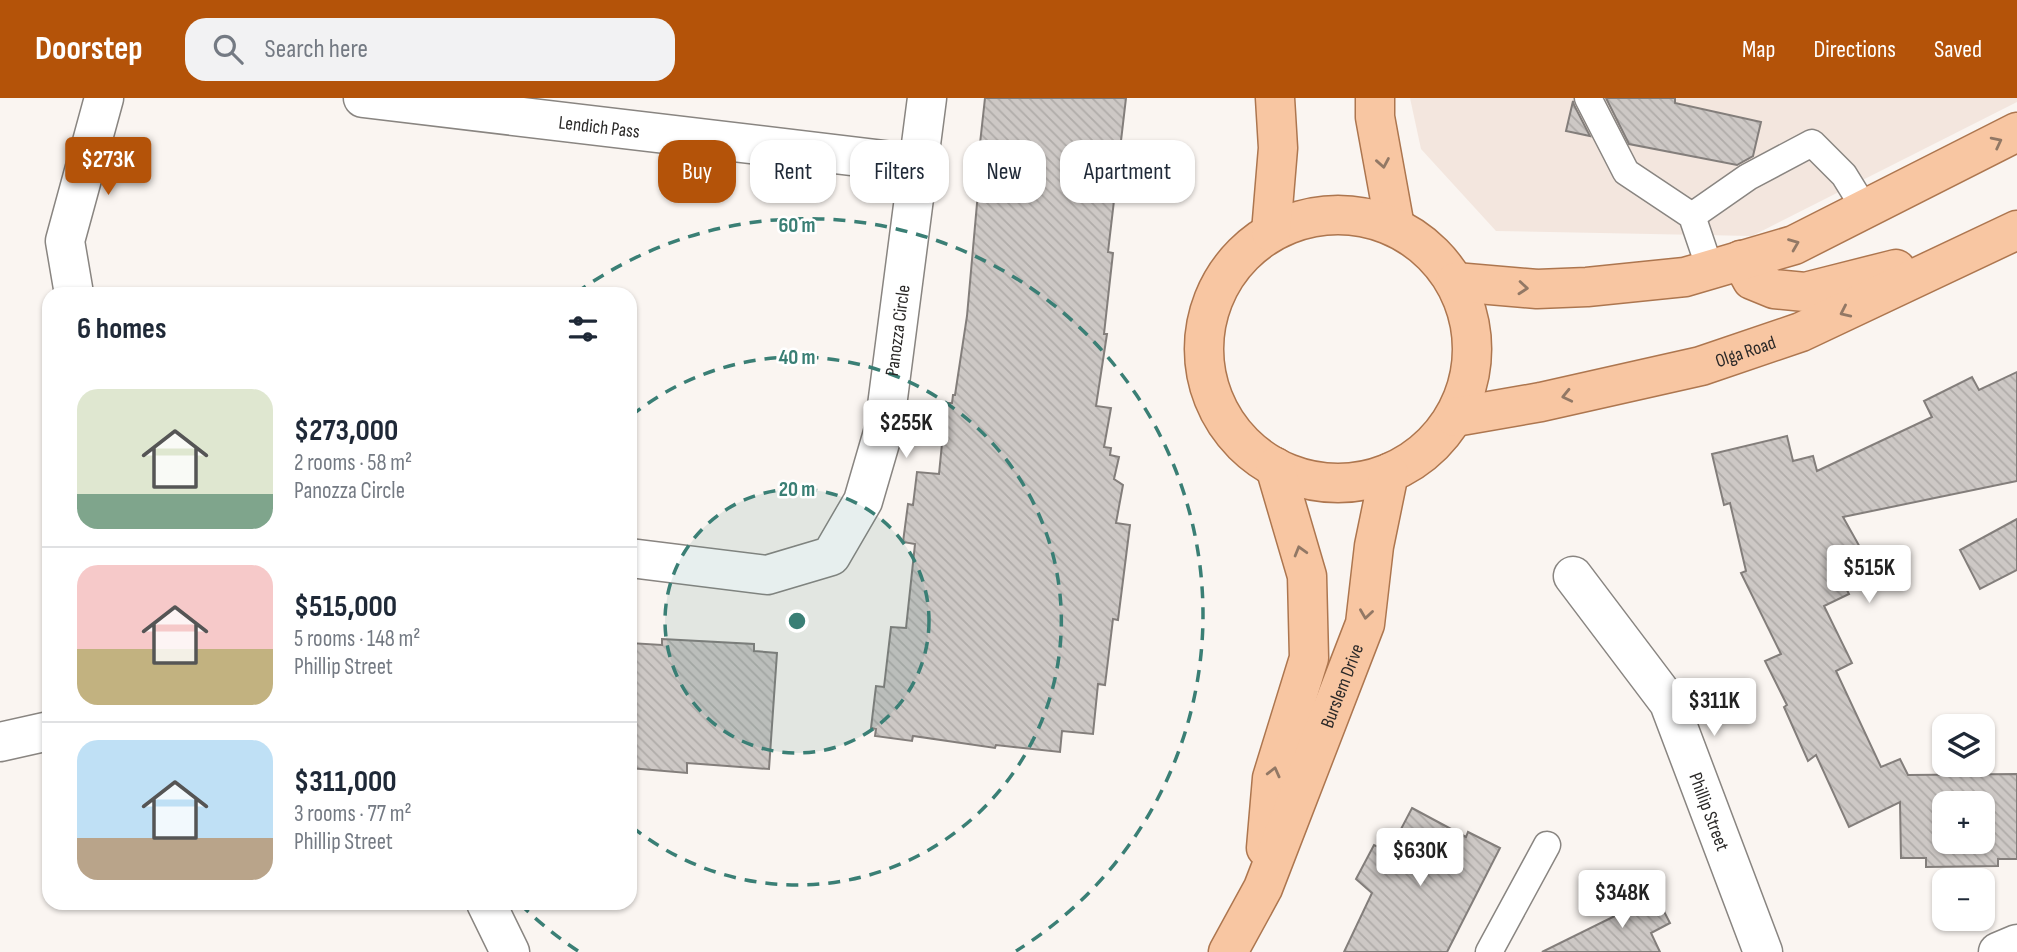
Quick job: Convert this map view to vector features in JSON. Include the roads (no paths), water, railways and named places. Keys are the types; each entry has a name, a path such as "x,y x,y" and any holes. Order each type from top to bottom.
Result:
{"main road":[{"path":"1271,232 1278,148 1275,98"},
{"path":"1278,148 1300,98"},
{"path":"1375,98 1395,227"},
{"path":"1455,282 1536,289 1685,277 1794,245 2017,132"},
{"path":"1353,215 1395,227 1429,250 1455,282 1468,315 1473,350 1469,384 1455,417 1437,440 1415,459 1389,473 1352,483 1312,480 1275,467 1242,443 1219,410 1206,371 1205,358 1205,330 1216,291 1239,258 1271,232 1310,217 1353,215"},
{"path":"1726,265 1774,289 1805,292 1891,271 2017,229"},
{"name":"Olga Road","path":"1455,417 1541,402 1701,366 1801,332 2017,229"},
{"name":"Burslem Drive","path":"1264,888 1272,778 1309,658 1307,576 1275,467"},
{"name":"Burslem Drive","path":"1228,952 1264,888 1365,624 1374,546 1389,473"}],"street":[{"path":"73,287 65,241 104,98"},
{"name":"Lendich Pass","path":"363,98 850,156"},
{"name":"Panozza Circle","path":"921,140 927,98"},
{"name":"Panozza Circle","path":"637,559 767,575 831,556 863,501 884,429 913,203"},
{"name":"Phillip Street","path":"1573,576 1669,703 1763,952"},
{"path":"0,742 42,733"},
{"path":"489,910 510,952"},
{"path":"1998,952 2017,944"}],"lane":[{"path":"1588,98 1626,173 1692,216 1726,265"},
{"path":"1692,216 1748,177 1812,143 1844,175 1865,209"},
{"path":"1489,952 1547,845"}]}
